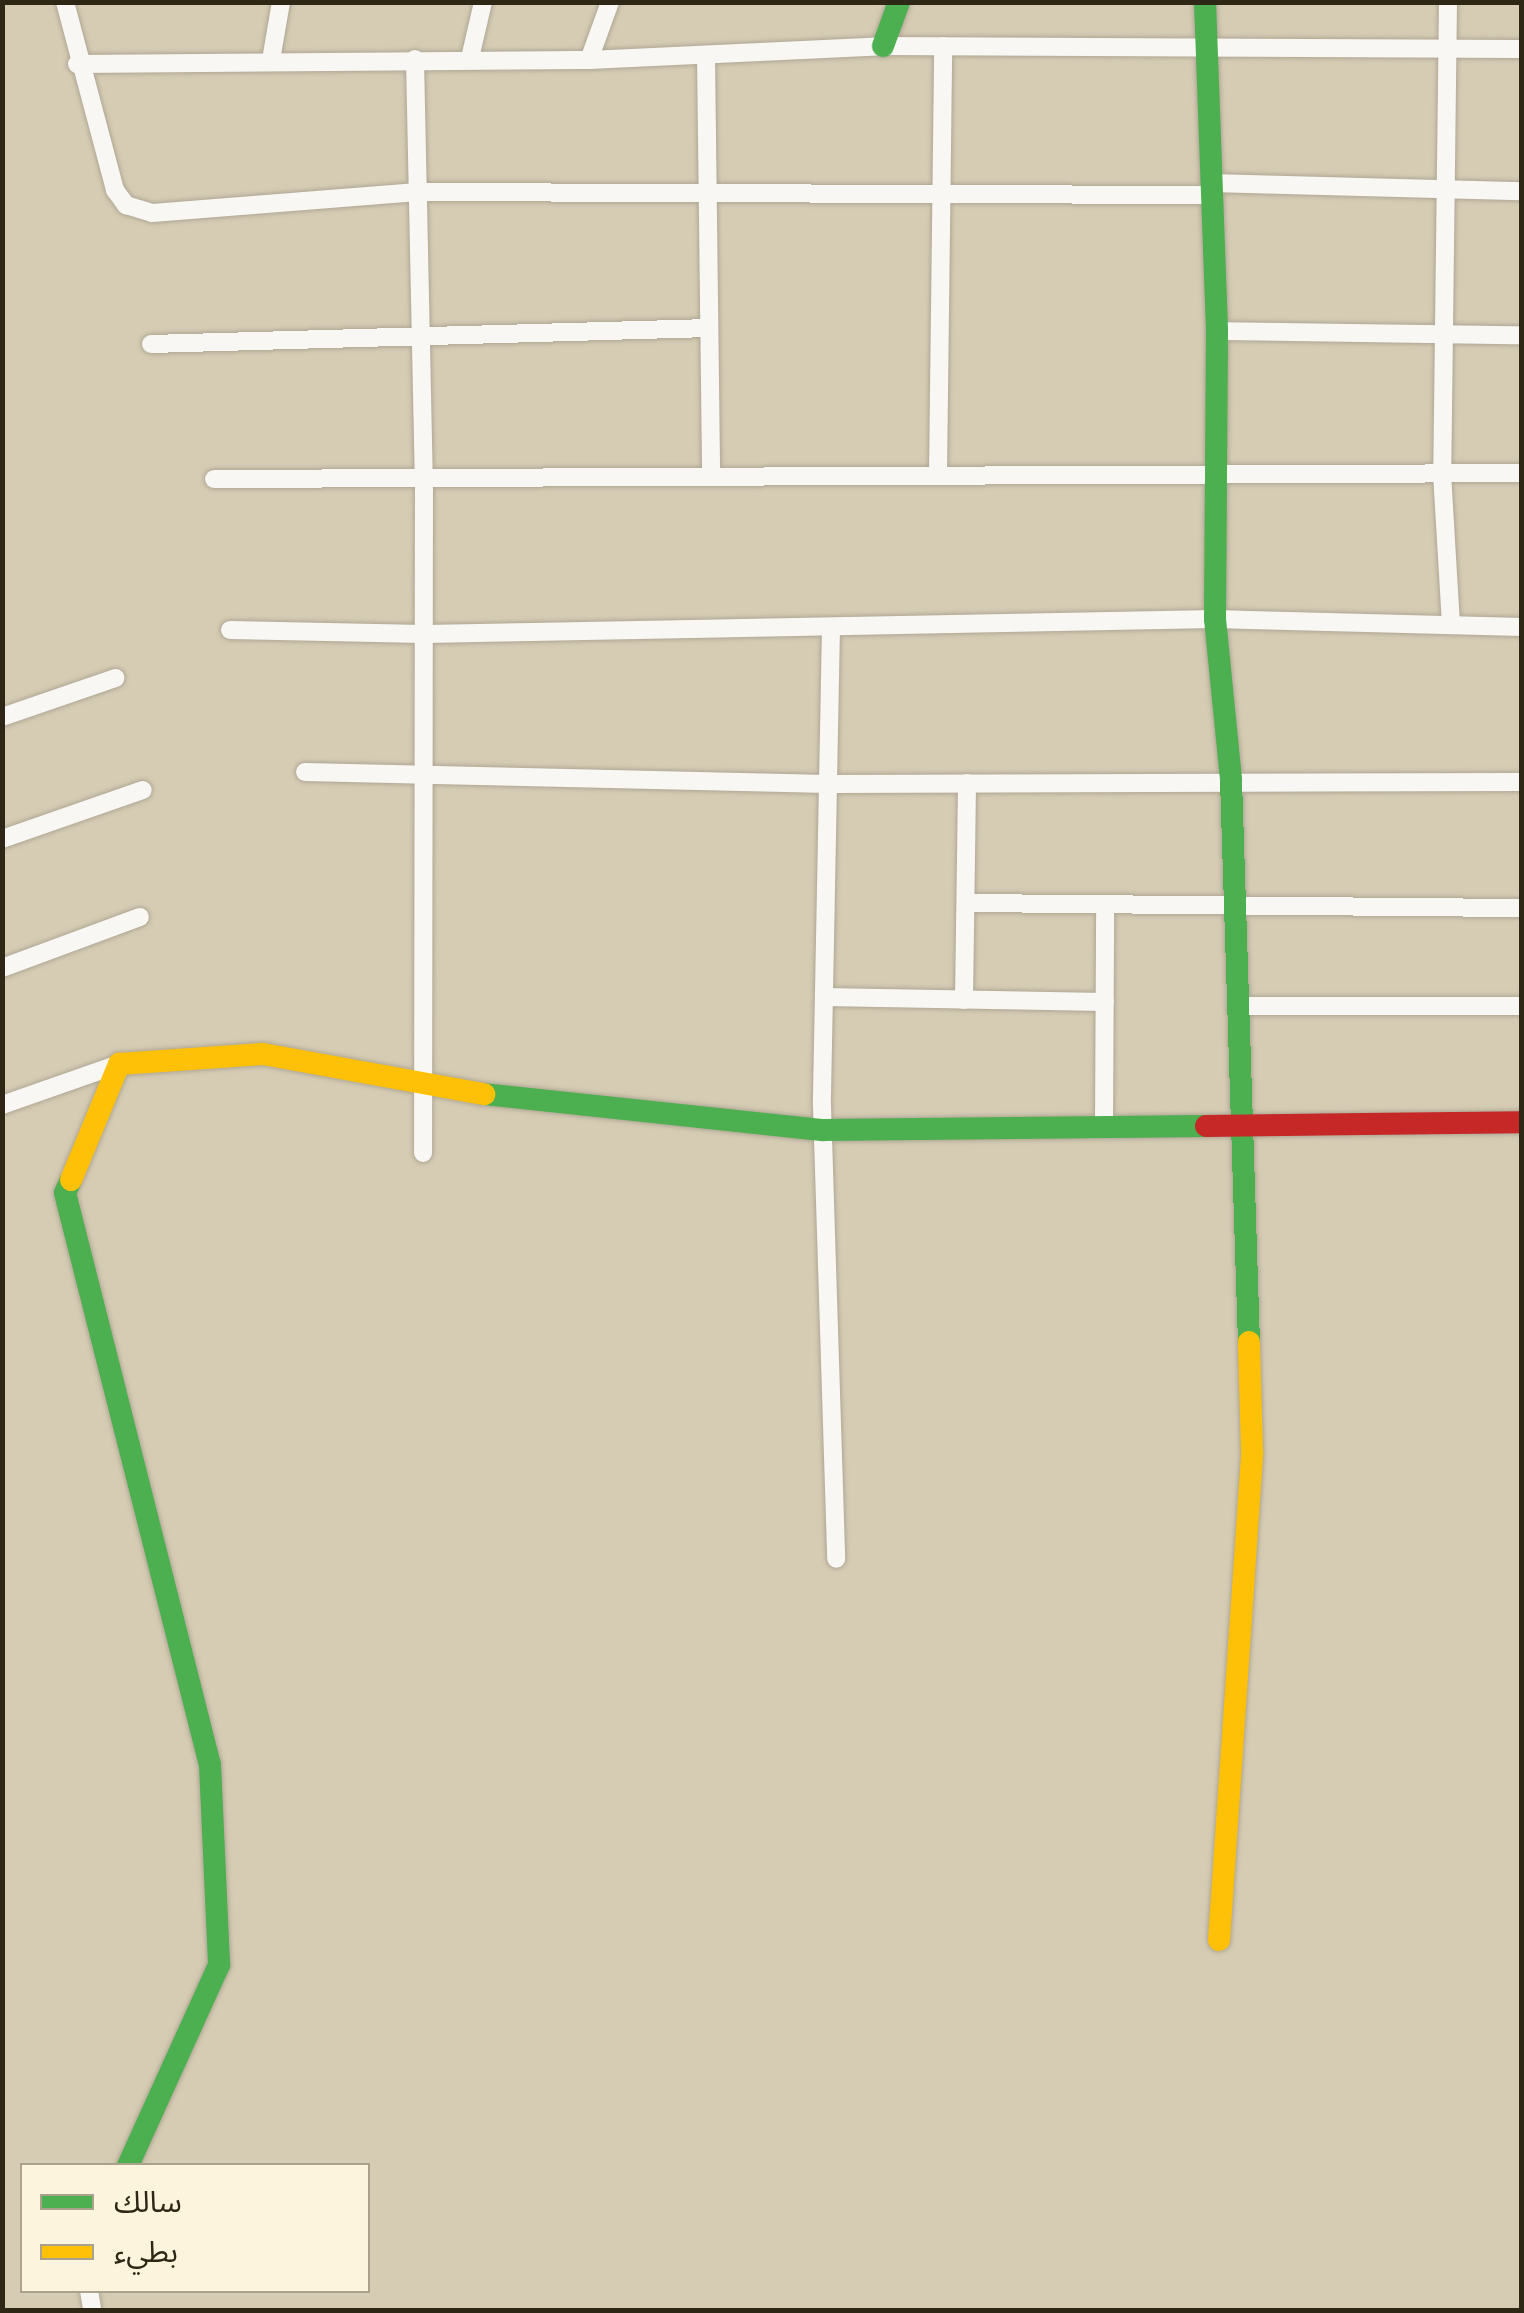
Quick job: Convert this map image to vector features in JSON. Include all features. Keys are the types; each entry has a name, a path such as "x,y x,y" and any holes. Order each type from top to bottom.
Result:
{"street":[{"path":"66,2 77,64 126,205 152,213 418,192 708,196 1210,189 1522,191"},
{"path":"271,60 281,2"},
{"path":"470,58 483,2"},
{"path":"589,60 610,2"},
{"path":"883,46 899,2"},
{"path":"1205,2 1217,331 1210,475 1215,619 1231,780 1252,1452 1218,1940"},
{"path":"1448,2 1442,474 1451,625"},
{"path":"77,64 589,60 883,46 1522,49"},
{"path":"938,474 943,46"},
{"path":"706,55 711,473"},
{"path":"415,59 424,476 423,1153"},
{"path":"151,344 422,342 709,328"},
{"path":"1217,331 1522,334"},
{"path":"214,479 711,473 1522,473"},
{"path":"230,630 424,634 1215,619 1522,627"},
{"path":"831,626 822,1130 836,1559"},
{"path":"2,717 115,678"},
{"path":"305,772 828,784 1522,782"},
{"path":"964,1000 967,782"},
{"path":"2,838 144,790"},
{"path":"966,903 1522,908"},
{"path":"1104,1127 1105,905"},
{"path":"2,968 140,917"},
{"path":"824,998 1104,1002"},
{"path":"1239,1006 1522,1006"},
{"path":"2,1105 119,1064 264,1054 423,1087 822,1130 1522,1122"},
{"path":"119,1064 65,1193 210,1765 219,1965 129,2163"}],"traffic: fast":[{"path":"883,46 899,2"},
{"path":"1205,2 1217,331 1215,619 1231,780 1249,1342"},
{"path":"484,1094 822,1130 1206,1126"},
{"path":"71,1180 65,1193 210,1765 219,1965 129,2163"}],"traffic: slow":[{"path":"71,1180 119,1064 263,1054 484,1094"},
{"path":"1219,1940 1252,1452 1249,1342"}],"traffic: jam":[{"path":"1206,1126 1522,1122"}]}
